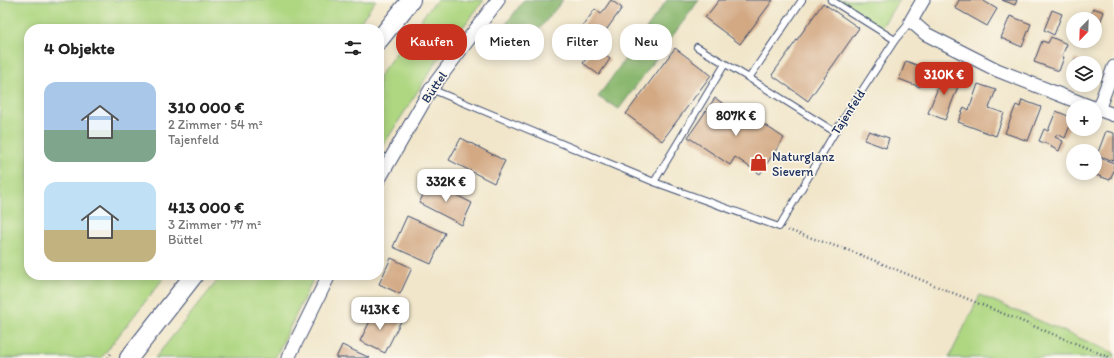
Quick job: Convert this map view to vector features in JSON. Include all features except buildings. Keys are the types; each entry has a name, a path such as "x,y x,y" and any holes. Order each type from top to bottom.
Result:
{"main road":[{"path":"384,34 411,0"},
{"path":"129,358 190,280"}],"street":[{"name":"Büttel","path":"384,170 431,89 498,0"},
{"name":"Tajenfeld","path":"911,21 923,0"},
{"path":"911,21 926,34 997,70 1074,100"},
{"path":"1099,100 1114,67"},
{"path":"1102,111 1114,116"},
{"path":"288,358 327,280"}],"lane":[{"path":"749,78 802,0"},
{"path":"831,0 895,40"},
{"name":"Tajenfeld","path":"779,227 835,132 895,40 911,21"},
{"path":"697,47 835,132"},
{"path":"654,182 725,64"},
{"path":"431,89 654,182 779,227"}],"path":[{"path":"779,227 856,253 1111,358"}],"green space":[{"path":"0,0 376,0 359,24 24,24 24,280 162,280 101,358 0,358"},
{"path":"437,0 484,0 465,24 418,24"},
{"path":"524,0 563,0 543,24 506,24"},
{"path":"667,0 699,0 672,37 672,24 650,24"},
{"path":"838,0 899,0 881,28"},
{"path":"396,53 396,60 437,60 384,144 384,69"},
{"path":"624,60 655,60 619,109 598,97"},
{"path":"218,280 313,280 275,358 155,358"},
{"path":"980,295 1114,353 1114,358 949,358"}],"place":[{"name":"Naturglanz Sievern","path":"759,163"}]}
